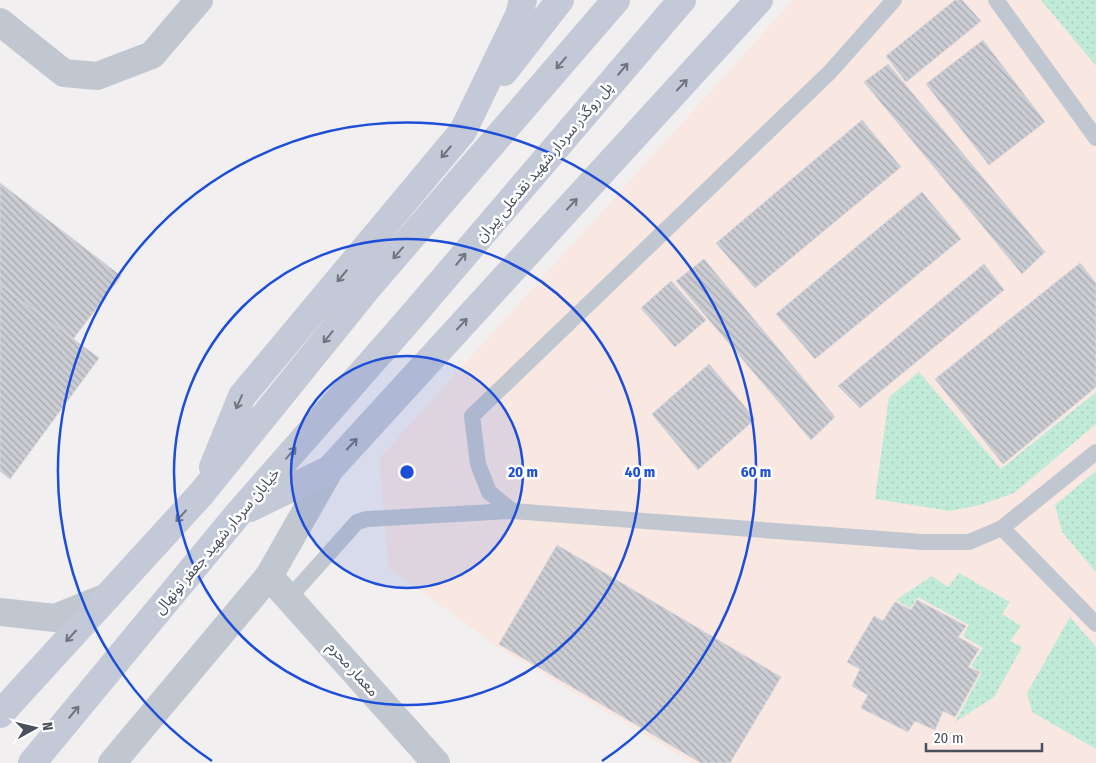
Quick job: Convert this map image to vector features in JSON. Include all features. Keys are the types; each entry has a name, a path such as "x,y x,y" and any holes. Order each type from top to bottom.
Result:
{"main road":[{"path":"201,494 242,396 463,131 518,15 523,0"},
{"path":"469,119 560,0"},
{"path":"2,707 108,597 201,494 370,285 616,0"},
{"name":"پل روگذر سردار شهید نقدعلی پیران","path":"406,323 682,0"},
{"path":"238,514 330,469 759,0"},
{"name":"خیابان سردار شهید جعفر نونهال","path":"32,763 238,514 406,323"}],"street":[{"path":"0,22 64,73 97,76 152,55 199,0"},
{"path":"112,763 269,576 330,469"},
{"name":"معمار محرم","path":"269,576 436,763"},
{"path":"0,612 55,618 108,597"}],"lane":[{"path":"512,511 489,492 478,464 472,416 830,72 894,0"},
{"path":"996,0 1096,138"},
{"path":"289,598 357,522 367,519 512,511 922,542 969,542 1002,528 1096,452"},
{"path":"1002,528 1096,624"}],"shaded area":[{"path":"793,0 955,0 886,56 907,82 981,21 962,0 1096,0 1096,283 1080,263 935,379 1003,464 1096,387 1096,763 730,763 780,677 499,644 701,763 692,763 501,649 389,568 379,459","holes":["983,41 1045,122 989,165 927,84","887,64 1045,252 1022,273 864,82","862,120 901,167 756,287 716,242","922,192 961,239 815,359 776,314","704,259 835,417 811,440 676,281","983,264 1003,290 860,408 838,386","671,281 705,320 675,347 642,308","709,364 755,419 698,470 652,414","917,600 966,626 958,637 979,649 968,667 979,672 955,717 943,711 935,730 915,721 907,732 862,709 868,695 852,685 860,669 847,662 874,616 883,621 895,602 911,610"]}],"green space":[{"path":"1041,0 1096,0 1096,66"},
{"path":"919,372 1001,469 1096,392 1096,424 1014,493 980,505 950,511 875,499 889,397"},
{"path":"1096,471 1096,572 1062,532 1055,505"},
{"path":"959,573 1010,602 1002,614 1021,626 1010,641 1022,647 994,697 955,722 982,672 971,666 983,648 963,636 969,625 918,597 910,608 896,600 932,576 948,587"},
{"path":"1070,617 1096,647 1096,749 1032,712 1027,693"}],"building":[{"path":"955,0 962,0 981,21 906,82 886,56"},
{"path":"983,40 1045,122 989,165 926,84"},
{"path":"888,64 1045,252 1022,274 864,82"},
{"path":"862,120 901,167 755,288 716,243"},
{"path":"0,183 121,276 73,339 0,285"},
{"path":"922,192 961,239 815,359 776,314"},
{"path":"704,259 835,417 811,440 676,281"},
{"path":"1080,263 1096,283 1096,387 1003,464 935,379"},
{"path":"984,264 1004,290 860,408 838,386"},
{"path":"671,281 706,320 675,347 641,308"},
{"path":"0,285 99,358 10,479 0,471"},
{"path":"709,364 755,419 698,470 652,414"},
{"path":"557,545 781,677 730,763 701,763 499,644"},
{"path":"917,600 966,626 958,637 979,649 968,667 980,672 955,717 943,711 935,730 915,721 908,732 861,708 868,695 852,686 860,669 847,662 874,616 883,621 895,602 911,610"}]}
